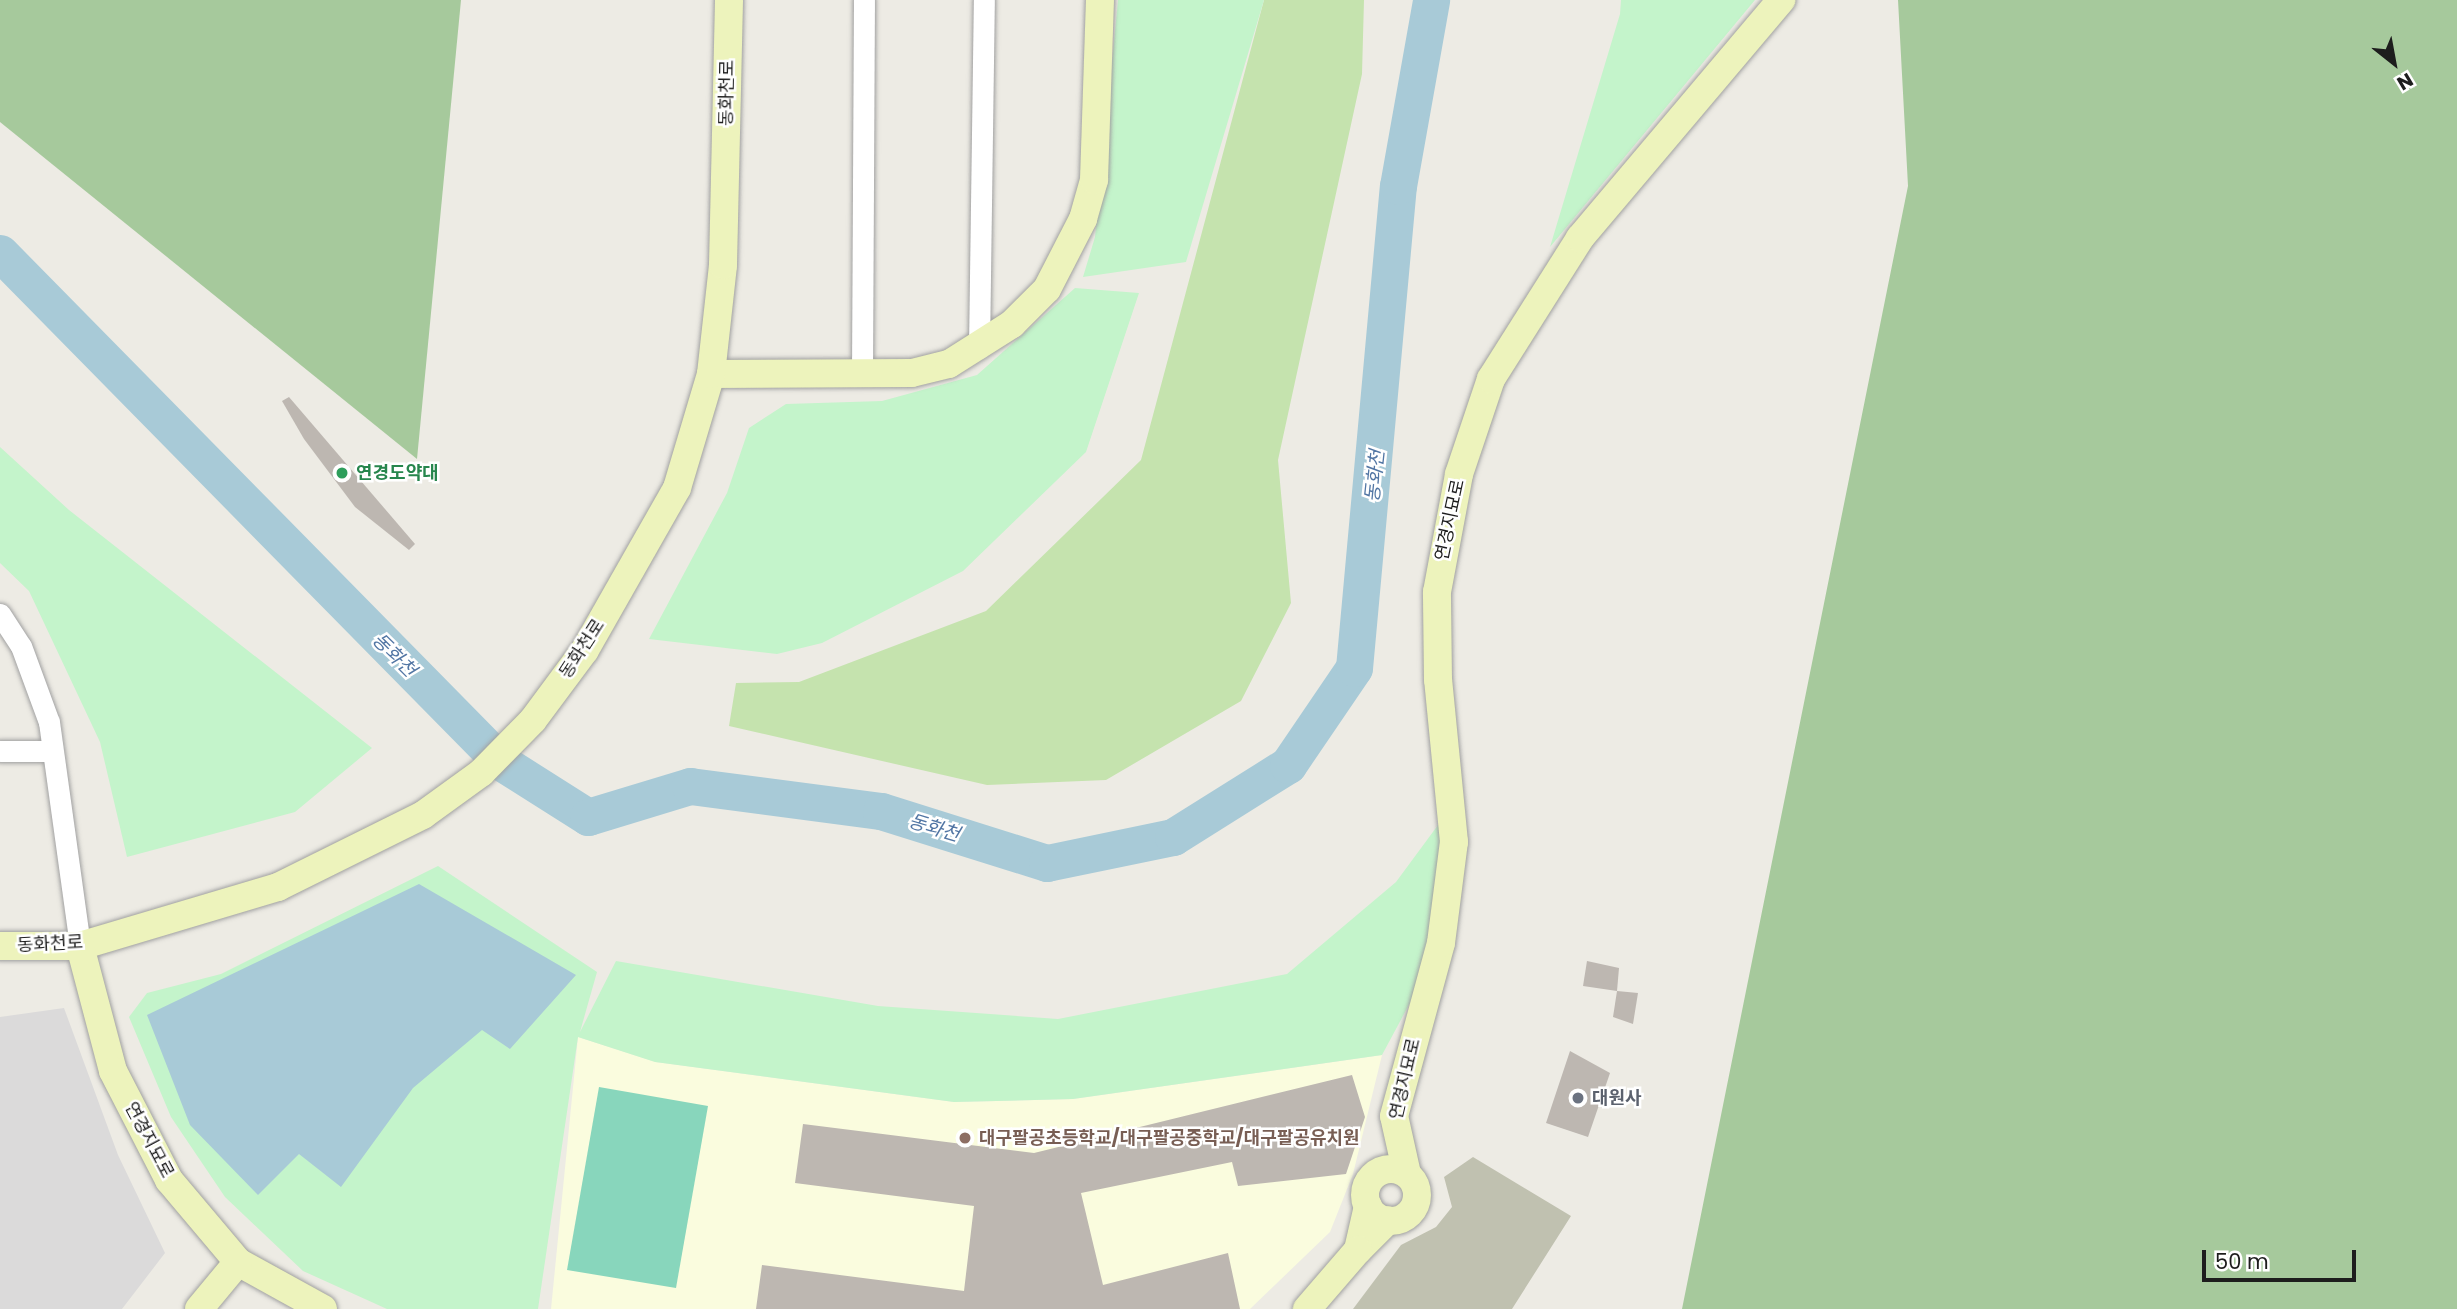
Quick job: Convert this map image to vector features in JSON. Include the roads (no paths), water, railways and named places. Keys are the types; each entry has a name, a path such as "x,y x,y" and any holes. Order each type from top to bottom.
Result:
{"street":[{"name":"동화천로","path":"0,946 80,946 278,887 382,838 481,773 533,720 585,650 677,488 711,374 723,265 729,0"},
{"path":"862,376 864,0"},
{"path":"979,348 984,0"},
{"path":"711,374 862,376 937,367 979,348 1047,289 1083,219 1094,180 1100,0"},
{"name":"연경지묘로","path":"1378,1213 1365,1189 1394,1172 1394,1116 1441,943 1454,842 1438,680 1444,537 1491,379 1580,238 1781,0"},
{"path":"0,614 21,646 49,722 50,751 80,946"},
{"path":"0,751 50,751"},
{"name":"연경지묘로","path":"80,946 113,1071 169,1180 238,1262 323,1309"},
{"path":"1307,1309 1357,1250 1378,1213 1405,1216 1415,1203 1394,1172"},
{"path":"199,1309 238,1262"}],"water":[{"path":"419,884 576,975 510,1049 482,1030 413,1088 341,1187 299,1154 258,1195 190,1125 147,1015"}],"waterway":[{"name":"동화천","path":"0,253 501,762 588,817 690,786 881,811 1047,863 1173,837 1288,765 1354,668 1398,186 1431,0"}],"place":[{"name":"연경도약대","path":"342,473"},
{"name":"대원사","path":"1578,1098"},
{"name":"대구팔공초등학교/대구팔공중학교/대구팔공유치원","path":"965,1138"}]}
